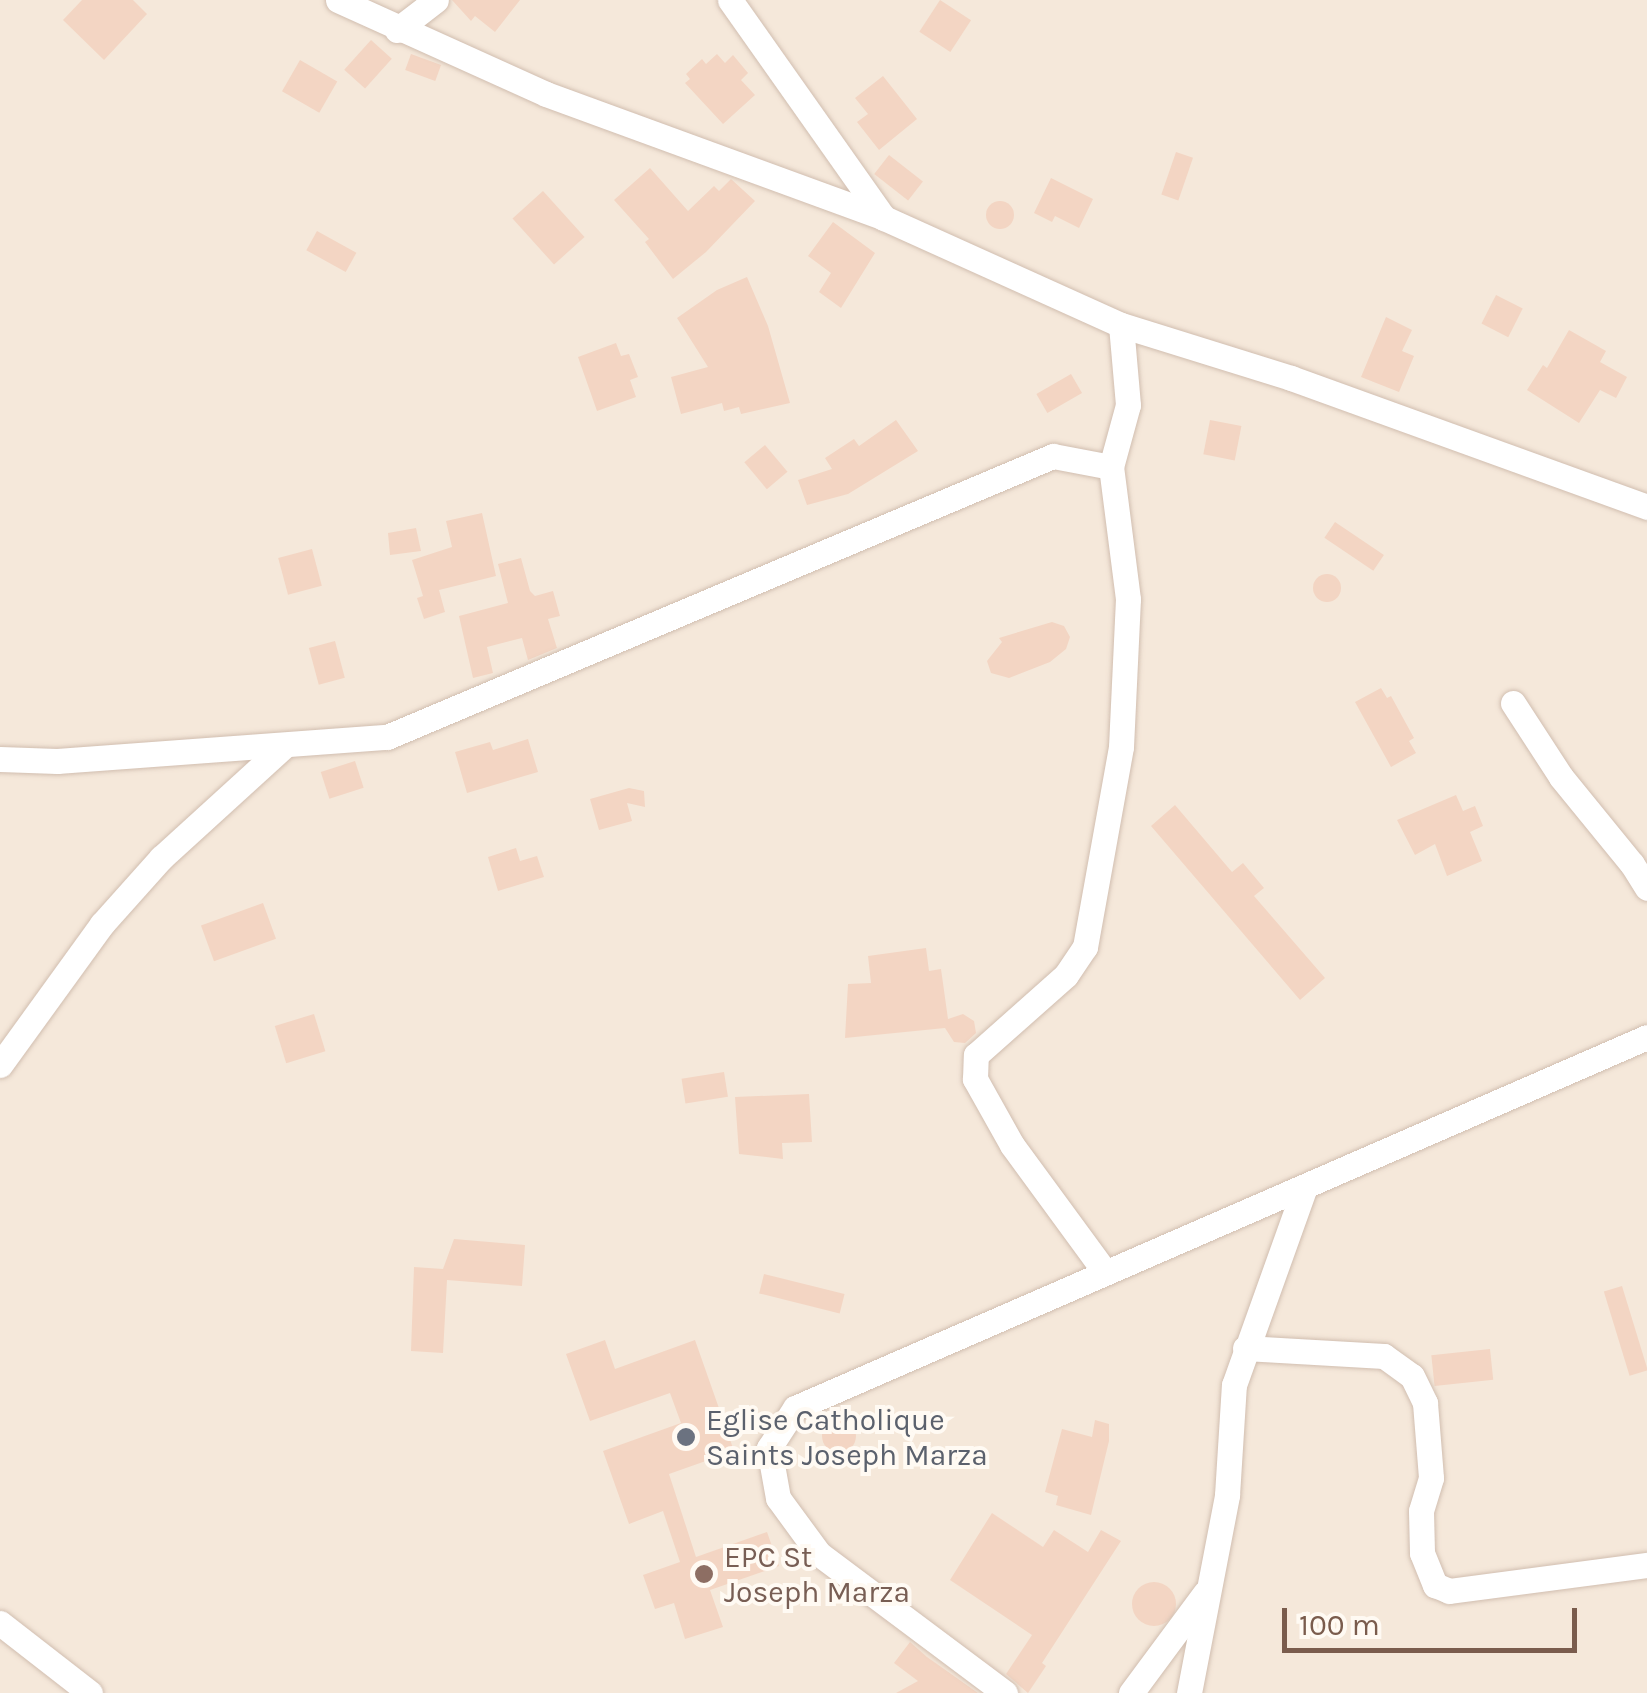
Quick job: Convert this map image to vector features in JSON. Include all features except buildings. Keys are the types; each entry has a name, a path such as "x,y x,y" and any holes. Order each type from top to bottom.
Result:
{"street":[{"path":"338,0 397,30 546,94 884,218 1122,325 1291,378 1647,507"},
{"path":"397,30 436,0"},
{"path":"730,0 884,218"},
{"path":"1105,1272 1012,1145 975,1079 976,1055 1066,975 1085,947 1122,747 1128,599 1111,467 1128,405 1122,325"},
{"path":"0,759 57,761 387,737 445,716 1053,456 1111,467"},
{"path":"1512,702 1560,777 1647,888"},
{"path":"0,1065 102,924 161,858 283,747"},
{"path":"1004,1693 819,1554 778,1498 769,1448 795,1408 1647,1037"},
{"path":"1188,1693 1227,1495 1234,1385 1304,1187"},
{"path":"1245,1348 1384,1356 1412,1376 1425,1403 1431,1478 1421,1511 1422,1552 1435,1585 1449,1591 1647,1565"},
{"path":"1131,1693 1212,1585"},
{"path":"0,1622 90,1693"}],"shaded area":[{"path":"0,0 1647,0 1647,1693 0,1693"}],"place":[{"name":"Eglise Catholique Saints Joseph Marza","path":"686,1437"},
{"name":"EPC St Joseph Marza","path":"704,1574"}]}
